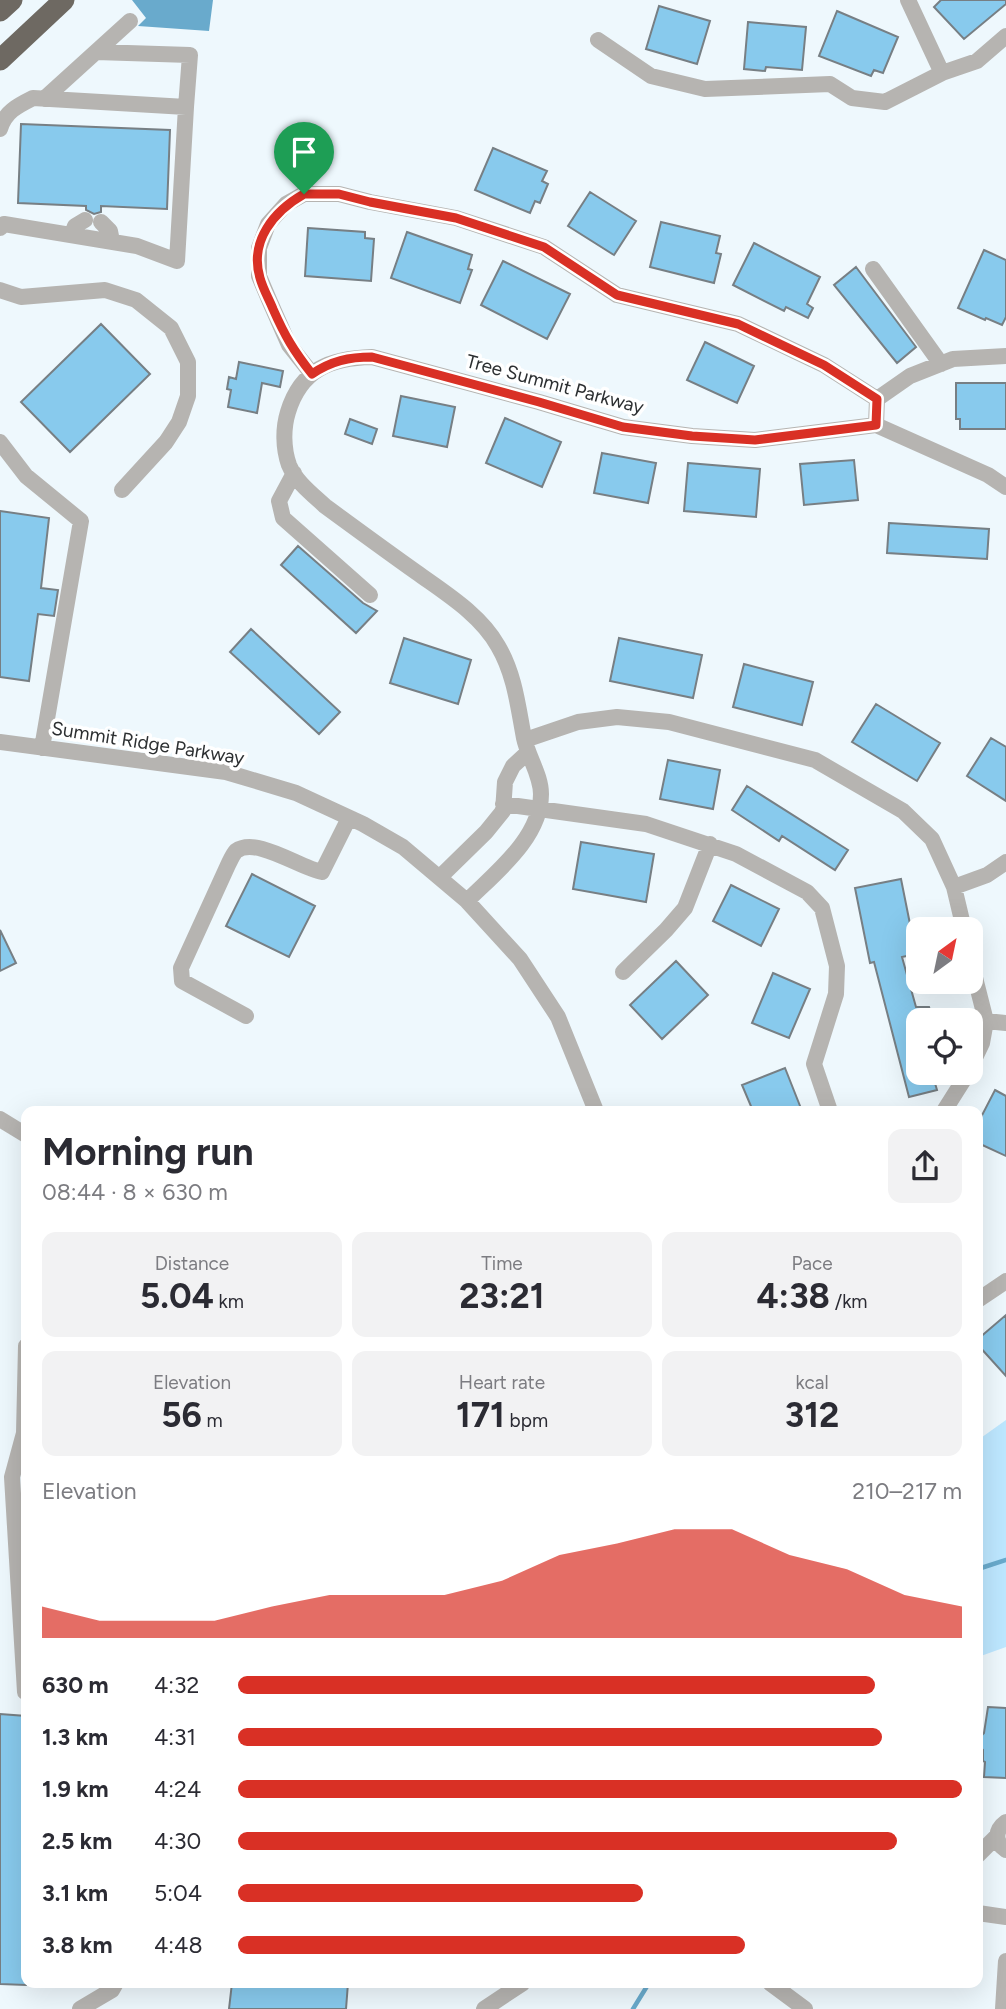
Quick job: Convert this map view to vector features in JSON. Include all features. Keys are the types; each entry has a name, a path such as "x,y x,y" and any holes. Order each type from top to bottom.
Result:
{"highway":[{"path":"0,11 12,0"},
{"path":"0,60 64,0"}],"street":[{"path":"908,0 942,74"},
{"path":"44,99 130,20"},
{"path":"598,40 651,76 705,89 830,84 852,98 885,102 942,74 977,61 1006,36"},
{"path":"1,221 137,246 177,261 190,55 96,51"},
{"path":"0,129 4,117 33,99 186,107"},
{"path":"312,374 289,345 259,276 259,248 268,224 286,204 304,194 339,194 456,218 544,247 617,295 738,324 824,365 877,399"},
{"path":"72,234 75,226 93,221 110,231 112,241"},
{"path":"873,269 941,364"},
{"path":"0,290 21,297 104,290 136,300 171,328 188,362 188,396 179,422 166,442 122,490"},
{"path":"877,399 910,376 953,359 1006,356"},
{"name":"Tree Summit Parkway","path":"539,810 541,793 536,770 526,747 512,675 498,645 473,614 325,506 303,486 289,465 283,429 293,396 312,374 324,366 347,358 372,357 623,427 692,436 755,440 876,425"},
{"path":"877,399 876,425 988,475 1006,487"},
{"path":"0,442 26,476 81,521 42,748"},
{"path":"294,473 279,501 283,518 370,595"},
{"path":"440,877 486,832 503,811 505,782 526,747 578,722 617,717 669,722 815,760 904,811 932,839 954,887 961,917"},
{"name":"Summit Ridge Parkway","path":"0,742 226,772 296,793 402,847 467,901 520,959 558,1017 594,1106"},
{"path":"503,804 646,824 736,854 807,892 822,908 837,966 836,994 814,1063 828,1106"},
{"path":"467,901 514,854 533,826 539,810"},
{"path":"246,1016 182,981 181,968 235,851 248,846 258,846 312,870 323,872 349,818"},
{"path":"623,972 685,908 710,844"},
{"path":"954,887 987,875 1006,862"},
{"path":"979,994 986,1021 983,1038"},
{"path":"986,1021 1006,1023"},
{"path":"947,1106 960,1085"},
{"path":"0,1119 21,1132"},
{"path":"983,1297 1006,1281"},
{"path":"21,1447 12,1477 21,1587"},
{"path":"1006,1822 998,1830 997,1836 998,1842 1006,1850"},
{"path":"983,1849 997,1836"},
{"path":"983,1914 1006,1917"},
{"path":"1003,2009 1006,1961"},
{"path":"80,2009 113,1988"},
{"path":"484,2009 516,1988"},
{"path":"778,1988 805,2009"}],"shaded area":[{"path":"132,0 213,0 209,31 138,26 146,18"},
{"path":"1006,1420 1006,1647 983,1655 983,1436"}],"building":[{"path":"941,0 1006,0 1006,4 964,39 934,7"},
{"path":"659,6 710,21 697,64 646,49"},
{"path":"837,11 898,37 883,73 874,70 871,76 819,56"},
{"path":"748,22 806,27 802,70 766,67 765,71 744,69"},
{"path":"21,124 170,130 167,209 101,206 101,212 94,214 86,210 86,206 18,203"},
{"path":"493,148 547,171 542,181 548,184 540,203 535,201 530,213 475,190"},
{"path":"590,192 636,221 614,255 568,226"},
{"path":"661,222 720,236 716,253 721,254 714,283 650,267"},
{"path":"308,228 365,232 365,238 374,239 371,281 305,276"},
{"path":"407,232 472,255 468,269 472,270 460,303 391,278"},
{"path":"754,243 820,277 807,304 813,308 808,318 786,307 784,311 733,285"},
{"path":"984,250 1006,260 1006,317 1002,325 958,308"},
{"path":"503,261 570,294 547,339 481,305"},
{"path":"856,267 916,347 897,363 834,285"},
{"path":"101,324 150,374 70,452 21,402"},
{"path":"705,342 754,366 737,403 687,380"},
{"path":"239,362 283,371 280,387 262,383 257,413 228,407 231,390 227,389 229,377 236,379"},
{"path":"956,383 1006,383 1006,429 960,429 960,419 956,419"},
{"path":"401,396 455,407 447,447 393,436"},
{"path":"505,418 561,442 542,487 486,463"},
{"path":"350,419 377,429 372,444 345,434"},
{"path":"602,453 656,463 648,503 594,493"},
{"path":"854,460 858,500 804,505 800,464"},
{"path":"688,463 760,469 756,517 684,511"},
{"path":"0,511 49,518 41,588 58,590 54,616 38,614 29,681 0,677"},
{"path":"889,523 989,529 987,559 887,553"},
{"path":"298,546 363,603 377,611 356,633 281,565"},
{"path":"251,629 340,712 319,734 230,652"},
{"path":"404,638 471,660 458,704 390,683"},
{"path":"619,638 702,655 693,698 610,681"},
{"path":"744,664 813,682 802,725 733,707"},
{"path":"876,704 940,743 917,781 852,742"},
{"path":"991,738 1006,747 1006,801 967,776"},
{"path":"668,760 720,770 713,809 660,799"},
{"path":"747,786 848,850 835,870 782,836 779,841 732,810"},
{"path":"581,842 654,854 646,902 573,889"},
{"path":"252,874 315,906 289,957 226,926"},
{"path":"901,879 909,917 906,917 906,956 902,957 906,971 906,994 912,994 916,1007 929,1008 906,1008 906,1085 936,1085 937,1090 909,1097 874,962 870,963 855,888"},
{"path":"731,885 779,909 761,946 713,921"},
{"path":"0,930 16,963 0,971"},
{"path":"676,961 708,995 662,1039 630,1005"},
{"path":"773,973 810,989 789,1038 752,1023"},
{"path":"785,1068 800,1106 751,1106 742,1085"},
{"path":"995,1090 1006,1096 1006,1156 983,1145 983,1113"},
{"path":"1006,1315 1006,1376 983,1351 983,1335"},
{"path":"988,1707 1006,1708 1006,1778 984,1777 984,1733"},
{"path":"0,1714 21,1716 21,1985 0,1984"},
{"path":"231,1988 348,1988 346,2009 229,2009"}],"waterway":[{"path":"983,1567 1006,1560"},
{"path":"633,2009 646,1988"}],"route":[{"path":"304,194 339,194 456,218 544,247 617,295 738,324 824,365 877,399 876,425 755,440 692,436 623,427 372,357 347,358 324,366 312,374 289,345 259,276 259,248 268,224 286,204 304,194"}]}
